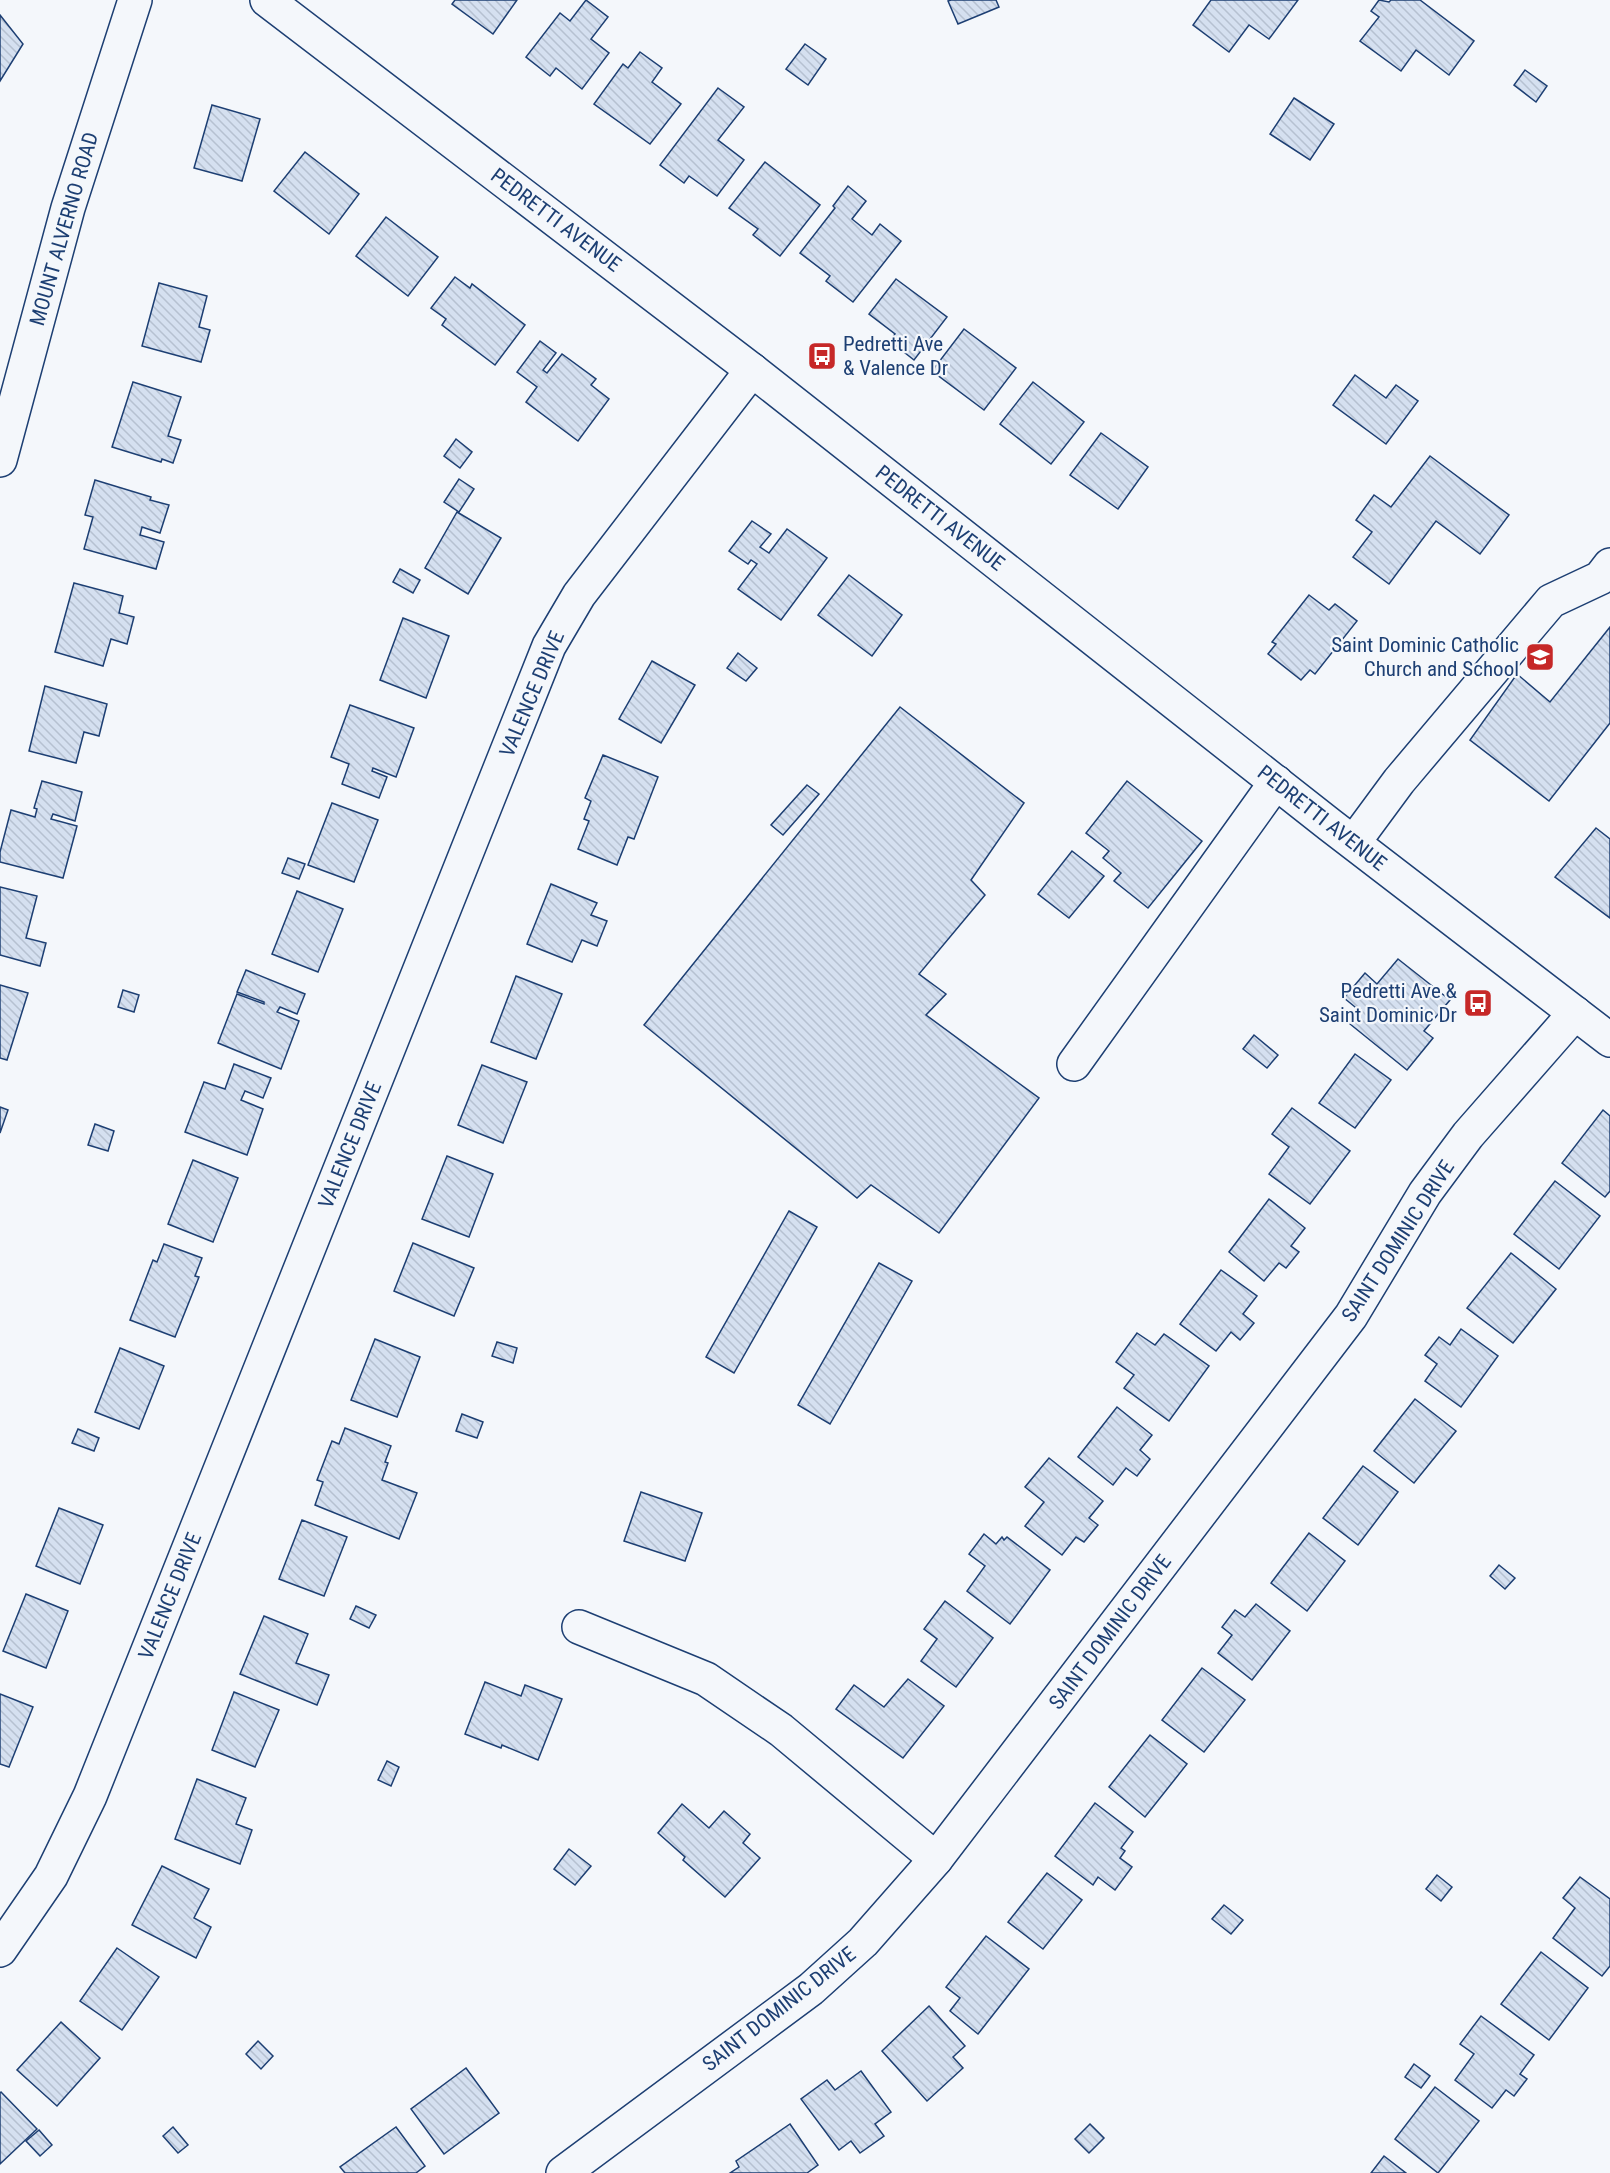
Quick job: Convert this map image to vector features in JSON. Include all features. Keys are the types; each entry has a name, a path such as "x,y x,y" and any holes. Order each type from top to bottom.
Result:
{"street":[{"name":"MOUNT ALVERNO ROAD","path":"0,460 68,208 135,0"},
{"name":"PEDRETTI AVENUE","path":"267,0 752,370 1276,782 1610,1040"},
{"name":"VALENCE DRIVE","path":"0,1950 51,1876 90,1796 549,646 579,595 752,370"},
{"path":"1354,842 1399,781 1551,601 1600,578 1610,565"},
{"path":"1074,1064 1276,782"},
{"name":"SAINT DOMINIC DRIVE","path":"563,2173 811,1989 863,1942 936,1859 1351,1316 1425,1193 1468,1135 1575,1013"},
{"path":"579,1627 706,1679 781,1730 936,1859"}],"building":[{"path":"455,0 517,0 493,34 452,4"},
{"path":"586,0 608,17 591,39 609,53 582,89 556,68 550,76 526,57 560,13 570,21"},
{"path":"996,0 999,7 958,24 948,1"},
{"path":"1211,0 1298,0 1269,39 1249,25 1229,52 1193,25"},
{"path":"1379,0 1389,2 1391,0 1420,0 1474,41 1449,75 1416,50 1401,71 1360,41 1379,17 1371,11"},
{"path":"0,15 23,44 0,81"},
{"path":"805,44 826,59 808,85 786,69"},
{"path":"640,52 662,68 652,82 681,104 650,144 594,104 623,64 628,68"},
{"path":"1525,70 1547,86 1536,102 1514,85"},
{"path":"718,88 744,107 718,140 744,160 717,196 689,176 684,183 660,165"},
{"path":"1294,98 1334,124 1310,160 1270,134"},
{"path":"212,105 260,119 242,181 194,168"},
{"path":"305,152 359,194 329,234 274,191"},
{"path":"765,162 820,205 780,256 753,235 758,229 729,208"},
{"path":"848,186 866,201 852,219 872,235 880,224 901,241 853,302 826,281 830,276 800,253 835,208 833,206"},
{"path":"386,217 438,257 408,296 356,256"},
{"path":"455,277 470,288 472,284 525,325 495,365 442,325 446,319 431,308"},
{"path":"896,279 947,317 914,360 890,341 895,334 869,314"},
{"path":"159,283 207,296 199,327 210,330 201,362 142,346"},
{"path":"964,329 1016,368 984,410 932,371"},
{"path":"540,341 556,353 543,370 547,373 562,354 596,379 591,385 609,399 578,441 526,402 537,387 517,372"},
{"path":"1355,375 1386,398 1396,385 1418,401 1386,444 1333,405"},
{"path":"133,382 181,397 168,436 181,440 173,463 162,459 161,462 112,447"},
{"path":"1033,382 1084,422 1051,464 1000,424"},
{"path":"1101,433 1148,467 1118,509 1070,475"},
{"path":"456,439 472,452 460,468 444,456"},
{"path":"1430,456 1509,515 1480,554 1436,521 1389,584 1353,557 1372,532 1356,520 1374,495 1391,507"},
{"path":"459,479 474,489 459,512 444,502"},
{"path":"95,480 151,497 150,500 169,505 160,533 142,527 140,535 164,542 156,569 84,549 93,517 85,515"},
{"path":"457,512 501,538 468,594 425,568"},
{"path":"752,521 771,534 760,547 769,553 787,529 827,558 781,620 738,589 757,564 751,560 748,564 729,551"},
{"path":"400,569 420,580 413,593 393,582"},
{"path":"849,575 902,615 872,656 818,615"},
{"path":"74,583 123,596 119,613 134,617 127,644 111,639 103,666 55,652"},
{"path":"1309,595 1329,610 1335,604 1357,621 1315,674 1310,670 1301,680 1268,654 1276,644 1272,642"},
{"path":"403,618 449,636 426,698 380,680"},
{"path":"1610,627 1610,723 1549,801 1470,740 1517,674 1550,702"},
{"path":"738,653 757,668 746,681 727,668"},
{"path":"652,661 695,685 661,743 619,719"},
{"path":"45,686 107,704 99,736 84,732 76,763 29,751"},
{"path":"350,705 414,728 396,777 373,768 372,771 387,777 379,798 342,784 349,764 331,757"},
{"path":"900,707 1024,803 971,880 985,895 919,974 946,994 926,1015 1039,1098 939,1233 871,1185 857,1198 644,1025"},
{"path":"603,755 658,777 634,839 628,837 617,865 578,849 589,821 584,819 591,801 585,798"},
{"path":"42,781 82,792 75,821 53,814 51,819 77,826 63,878 0,862 0,852 11,810 35,817 37,809 34,808"},
{"path":"1127,781 1202,841 1148,908 1114,881 1121,873 1103,858 1109,851 1086,833"},
{"path":"807,785 819,794 783,835 771,825"},
{"path":"332,803 378,820 354,882 308,865"},
{"path":"1596,828 1610,839 1610,918 1555,877"},
{"path":"1072,851 1104,876 1069,918 1038,894"},
{"path":"288,858 305,864 299,879 282,873"},
{"path":"551,884 597,903 591,915 607,921 597,946 582,940 572,962 527,944"},
{"path":"0,887 37,896 26,938 46,943 40,966 0,955"},
{"path":"297,891 343,909 318,972 272,954"},
{"path":"1398,959 1450,1000 1424,1031 1433,1038 1407,1070 1350,1024 1360,1011 1344,998 1365,973 1377,984"},
{"path":"246,970 305,994 297,1014 280,1007 277,1012 299,1021 281,1069 218,1043 237,994 264,1004 264,1002 237,992"},
{"path":"516,976 562,994 536,1059 491,1042"},
{"path":"0,985 28,993 7,1060 0,1058"},
{"path":"123,990 139,995 134,1012 118,1007"},
{"path":"1254,1035 1278,1055 1267,1068 1243,1049"},
{"path":"1355,1054 1391,1080 1355,1128 1319,1103"},
{"path":"234,1064 271,1078 263,1098 245,1091 241,1100 263,1109 247,1155 185,1132 204,1082 225,1089"},
{"path":"482,1065 527,1082 503,1143 458,1125"},
{"path":"0,1107 8,1110 0,1133"},
{"path":"1292,1108 1350,1151 1310,1204 1269,1174 1289,1147 1272,1134"},
{"path":"1603,1110 1610,1116 1610,1191 1605,1197 1562,1163"},
{"path":"95,1124 114,1131 108,1151 88,1145"},
{"path":"447,1156 493,1174 469,1237 422,1219"},
{"path":"193,1160 238,1178 213,1242 168,1224"},
{"path":"1555,1181 1600,1216 1559,1269 1514,1234"},
{"path":"1269,1199 1305,1228 1291,1246 1299,1252 1286,1268 1279,1263 1264,1281 1229,1252"},
{"path":"789,1211 817,1227 734,1373 706,1357"},
{"path":"413,1243 474,1268 454,1316 394,1291"},
{"path":"164,1244 202,1258 195,1276 199,1277 175,1337 130,1320 153,1260 157,1262"},
{"path":"1511,1253 1556,1289 1513,1343 1467,1308"},
{"path":"879,1263 912,1281 830,1424 798,1405"},
{"path":"1221,1270 1257,1296 1243,1314 1254,1323 1240,1340 1231,1332 1216,1351 1180,1324"},
{"path":"1461,1329 1498,1356 1461,1407 1425,1381 1437,1364 1425,1355 1439,1337 1450,1345"},
{"path":"1137,1333 1155,1345 1164,1334 1209,1366 1169,1421 1124,1388 1134,1375 1116,1362"},
{"path":"375,1339 420,1357 397,1417 351,1400"},
{"path":"497,1342 517,1348 513,1363 492,1356"},
{"path":"120,1348 164,1366 139,1429 95,1412"},
{"path":"1415,1399 1456,1431 1414,1483 1374,1451"},
{"path":"1117,1407 1152,1435 1140,1450 1150,1459 1137,1476 1126,1468 1113,1485 1078,1457"},
{"path":"462,1414 483,1422 477,1438 456,1431"},
{"path":"345,1428 391,1446 382,1480 417,1493 399,1539 315,1505 323,1482 317,1480 332,1441 339,1444"},
{"path":"78,1429 99,1438 94,1451 72,1443"},
{"path":"1049,1458 1103,1501 1089,1518 1098,1525 1084,1542 1076,1537 1062,1555 1025,1526 1044,1502 1025,1487"},
{"path":"1363,1466 1398,1492 1358,1545 1323,1518"},
{"path":"641,1492 702,1513 685,1561 624,1541"},
{"path":"59,1508 103,1525 80,1584 36,1566"},
{"path":"302,1520 347,1537 324,1596 279,1579"},
{"path":"1309,1533 1345,1561 1307,1611 1271,1583"},
{"path":"984,1534 996,1544 1002,1537 1004,1540 1007,1537 1050,1570 1010,1624 967,1591 985,1566 969,1554"},
{"path":"1499,1565 1515,1578 1505,1589 1490,1576"},
{"path":"26,1594 68,1611 46,1668 3,1651"},
{"path":"945,1601 993,1638 956,1687 921,1661 937,1639 924,1629"},
{"path":"1256,1604 1290,1631 1252,1680 1218,1653 1232,1635 1222,1627 1235,1610 1245,1617"},
{"path":"356,1606 376,1615 369,1628 350,1619"},
{"path":"264,1616 308,1634 296,1663 329,1675 317,1705 240,1674"},
{"path":"1202,1668 1245,1700 1204,1752 1162,1720"},
{"path":"908,1679 944,1706 903,1758 836,1709 854,1685 884,1707"},
{"path":"485,1682 521,1696 525,1685 562,1699 538,1760 502,1745 501,1748 465,1734"},
{"path":"234,1692 279,1710 255,1767 212,1750"},
{"path":"0,1694 33,1707 9,1767 0,1764"},
{"path":"1150,1735 1187,1764 1145,1817 1109,1787"},
{"path":"387,1761 399,1767 391,1786 378,1780"},
{"path":"197,1779 246,1798 236,1824 252,1830 240,1864 175,1839"},
{"path":"1095,1803 1133,1832 1121,1848 1125,1851 1120,1858 1132,1867 1115,1890 1098,1877 1093,1885 1055,1856"},
{"path":"682,1804 709,1828 724,1811 750,1834 743,1843 760,1858 725,1897 683,1860 685,1857 658,1833"},
{"path":"569,1849 591,1866 575,1885 554,1869"},
{"path":"162,1866 209,1889 194,1918 211,1927 196,1958 132,1925"},
{"path":"1047,1873 1082,1900 1043,1949 1008,1922"},
{"path":"1437,1875 1452,1887 1441,1901 1426,1889"},
{"path":"1580,1877 1610,1899 1610,1966 1602,1976 1553,1938 1575,1908 1563,1898"},
{"path":"1224,1905 1243,1920 1231,1934 1212,1919"},
{"path":"986,1936 1029,1969 978,2034 950,2011 960,1998 946,1987"},
{"path":"117,1948 159,1977 122,2030 80,2001"},
{"path":"1541,1952 1588,1988 1549,2040 1501,2004"},
{"path":"929,2006 965,2046 953,2057 963,2068 927,2101 882,2051"},
{"path":"1481,2016 1534,2055 1520,2074 1527,2079 1514,2096 1506,2090 1492,2108 1455,2080 1474,2054 1460,2044"},
{"path":"61,2022 100,2058 57,2106 17,2070"},
{"path":"258,2041 273,2056 261,2069 246,2054"},
{"path":"1414,2064 1430,2076 1421,2088 1405,2077"},
{"path":"466,2068 499,2113 444,2154 411,2109"},
{"path":"861,2071 891,2112 875,2124 884,2136 860,2153 851,2141 839,2150 801,2099 827,2080 835,2090"},
{"path":"1435,2087 1479,2121 1438,2173 1395,2139"},
{"path":"0,2093 37,2129 0,2164"},
{"path":"790,2124 818,2165 807,2173 730,2173 739,2167 736,2161"},
{"path":"1090,2124 1104,2138 1089,2153 1075,2139"},
{"path":"173,2127 188,2145 178,2153 163,2136"},
{"path":"396,2127 425,2166 416,2173 345,2173 340,2167"},
{"path":"39,2130 52,2145 40,2156 26,2141"},
{"path":"1384,2156 1406,2173 1371,2173"}],"place":[{"name":"Pedretti Ave & Valence Dr","path":"822,356"},
{"name":"Saint Dominic Catholic Church and School","path":"1540,657"},
{"name":"Pedretti Ave & Saint Dominic Dr","path":"1478,1003"}]}
